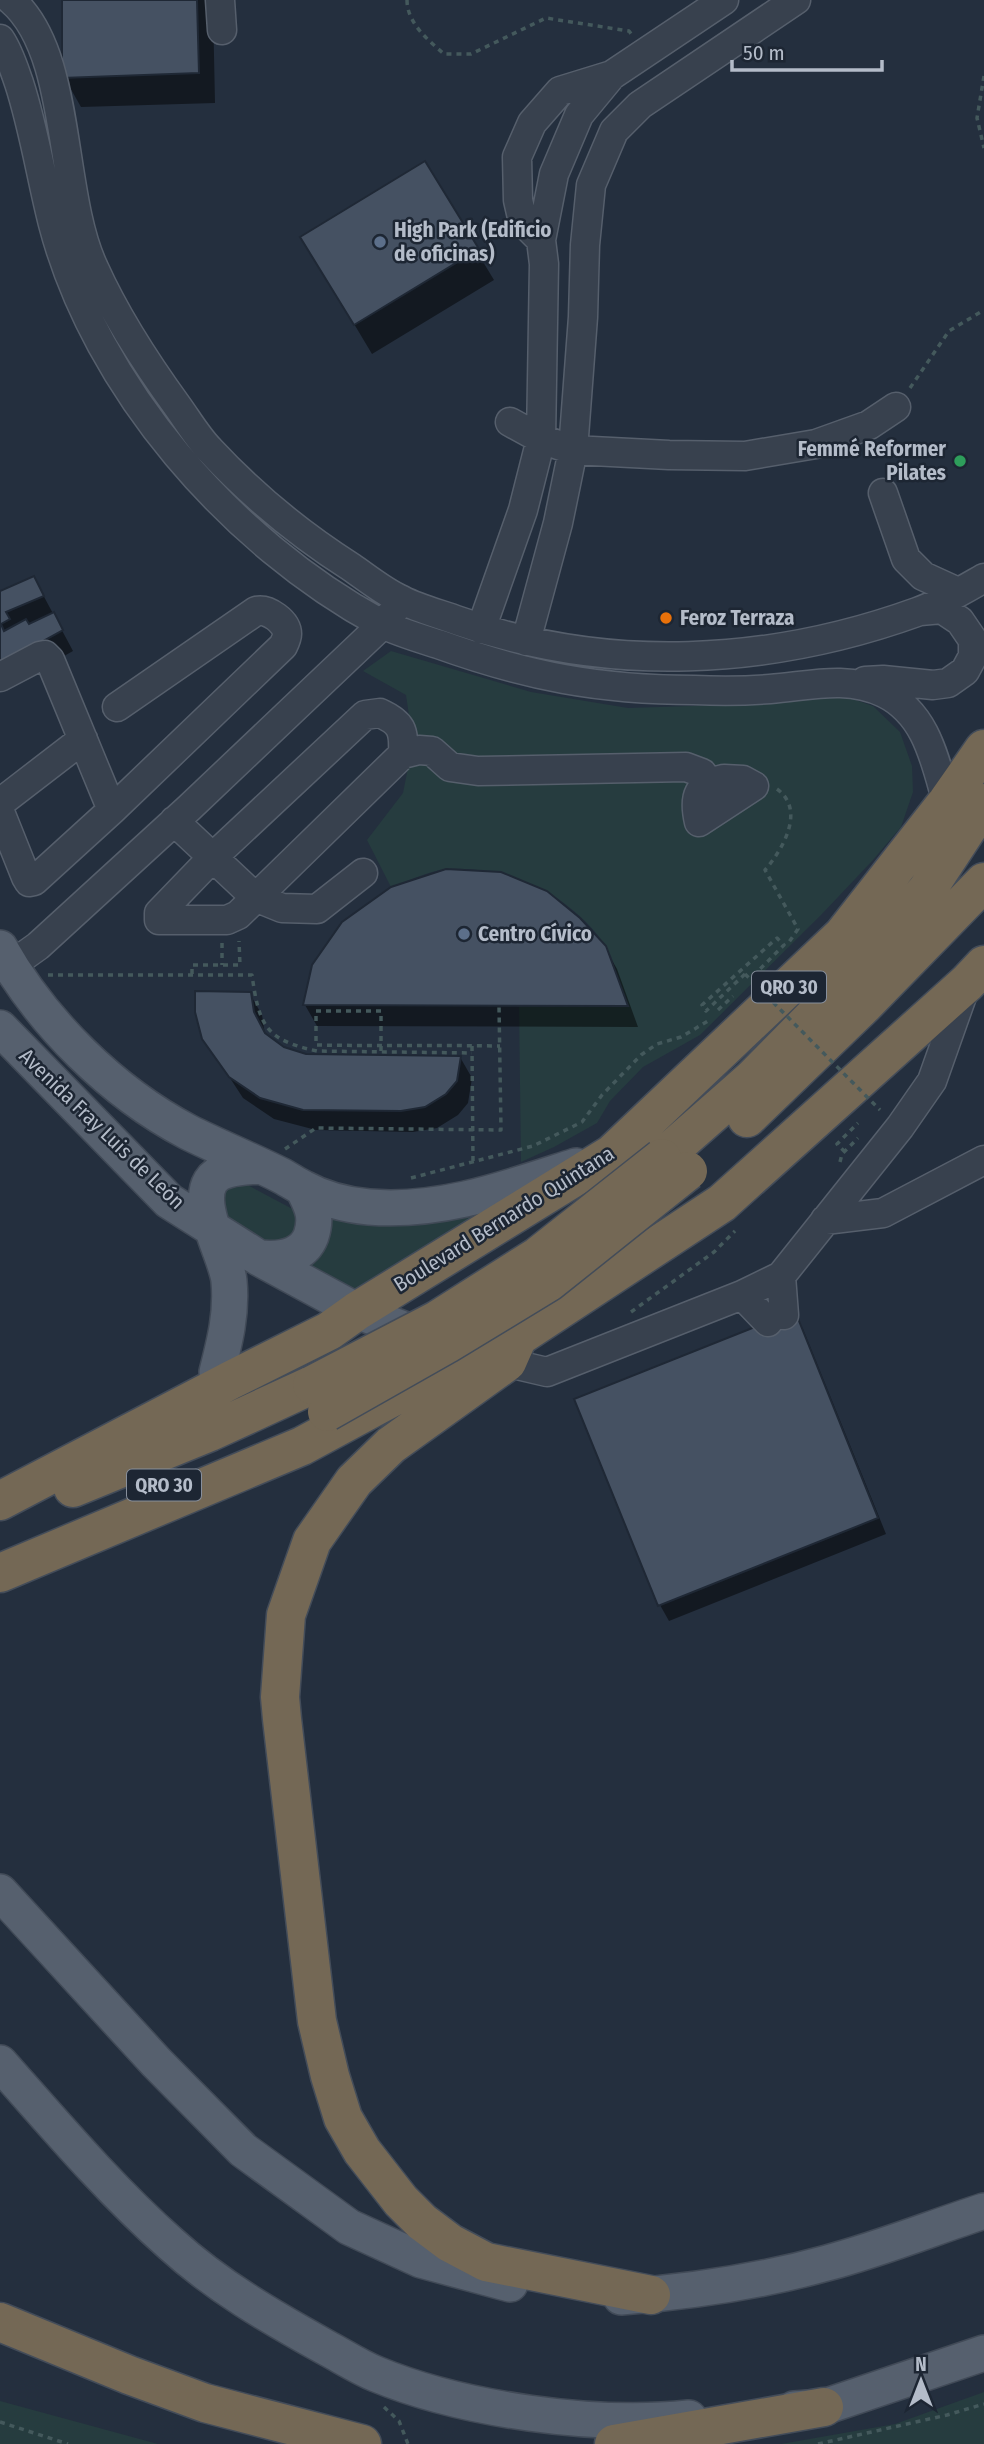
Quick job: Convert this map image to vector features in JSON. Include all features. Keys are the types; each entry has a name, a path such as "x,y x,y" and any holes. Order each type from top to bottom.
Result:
{"highway":[{"name":"Boulevard Bernardo Quintana","path":"357,1311 612,1153 843,935 966,803 984,749"},
{"name":"QRO 30","path":"676,1165 927,890 966,803"},
{"name":"QRO 30","path":"0,1518 210,1432 320,1399 676,1165 788,1080 984,882"},
{"path":"600,1285 530,1302 508,1298 495,1293 490,1280 490,1265 499,1252 626,1168 837,970 843,935"},
{"path":"0,1573 302,1446 499,1351 723,1203 975,974"},
{"path":"0,1476 95,1433 306,1327 357,1311"},
{"path":"0,1501 329,1331 357,1311"},
{"path":"499,1351 391,1445 354,1481 312,1541 286,1615 282,1719 317,2021 343,2118 382,2178 422,2222 450,2243 485,2262 651,2295"},
{"name":"QRO 30","path":"0,1555 298,1429 320,1399"},
{"path":"0,2322 205,2403 362,2444"},
{"path":"614,2444 821,2426"}],"main road":[{"name":"Avenida Fray Luis de León","path":"5,957 41,1009 93,1063 137,1099 186,1131 337,1202 370,1207 411,1208 443,1205 521,1184 612,1153"},
{"name":"Avenida Fray Luis de León","path":"0,1028 169,1201 213,1230 357,1311 499,1351"},
{"path":"217,1372 230,1320 229,1278 213,1230 206,1196 216,1177 225,1170 260,1166"},
{"path":"259,1258 291,1256 302,1250 309,1241 314,1227 313,1211 303,1188"},
{"path":"0,1892 156,2062 243,2150 349,2227 421,2260 494,2281 570,2296 651,2295 774,2276 818,2265 984,2211"},
{"path":"0,2063 122,2199 173,2246 229,2290 376,2374 456,2399 529,2413 607,2420 680,2419 752,2411 821,2426 984,2353"}],"street":[{"path":"220,0 222,30"},
{"path":"541,240 523,222 518,200 517,158 532,123 560,91 612,75 724,0"},
{"path":"526,641 558,523 573,450 591,185 614,131 640,105 796,0"},
{"path":"15,1 35,30 46,55 75,205 92,264 122,323 207,448 267,505 299,531 402,601 481,629 526,641 599,654 752,653 813,643 920,611 984,578"},
{"path":"0,39 24,99 69,278 87,318 130,390 178,457 244,524 300,573 383,624 518,671 602,687 694,691 769,689 824,682 883,680 948,683 965,671 973,656 973,640 960,621 942,610 920,611"},
{"path":"648,52 669,86"},
{"path":"481,629 523,510 541,439 544,264 541,240 554,174 579,115 612,75"},
{"path":"510,422 541,439 573,450 669,456 745,456 816,444 869,425 896,407"},
{"path":"883,493 906,559 923,576 958,592"},
{"path":"5,957 38,946 383,624 402,601"},
{"path":"0,812 29,882 34,881 283,646 288,636 286,629 270,612 263,609 256,611 117,707"},
{"path":"0,677 40,656 45,655 50,660 112,810"},
{"path":"847,682 858,683 886,694 909,710 966,803"},
{"path":"403,754 404,735 395,720 380,713 365,715 220,851 159,919 227,920 261,901 403,754 419,750 432,751 450,768 478,771 686,767 702,774 709,782"},
{"path":"0,803 83,739"},
{"path":"724,779 743,780 754,786 699,822 695,805 698,794 709,782 724,779"},
{"path":"182,814 220,851 261,901 317,909 363,873"},
{"path":"499,1351 547,1372 742,1295 781,1276 900,1127 932,1082 975,974"},
{"path":"825,1220 883,1213 984,1160"},
{"path":"742,1295 776,1319 781,1276"}],"path":[{"path":"407,0 407,6 420,32 444,54 471,54 546,18 629,31 648,52"},
{"path":"984,76 977,118 984,149"},
{"path":"896,407 949,331 984,310"},
{"path":"748,983 788,944 799,929 765,870 778,856 789,835 790,814 787,801 779,789 754,786"},
{"path":"192,974 192,965 240,965 261,901"},
{"path":"753,976 784,945 777,938 702,1006 706,1011 745,974 880,1110"},
{"path":"50,982 47,975 252,975 262,1021 269,1031 282,1041 303,1048 336,1051 472,1053"},
{"path":"409,1178 533,1146 582,1122 602,1095 641,1055 657,1044 681,1037 707,1022 740,990"},
{"path":"260,1166 316,1128 501,1130 499,1006"},
{"path":"381,1051 381,1045 381,1012 316,1012 316,1045 381,1045 500,1046"},
{"path":"336,1045 336,1051"},
{"path":"472,1046 472,1141"},
{"path":"821,2426 947,2416 984,2404"},
{"path":"0,2422 68,2444"}],"green space":[{"path":"391,651 531,692 628,708 722,705 835,693 873,706 900,732 912,766 913,792 901,827 873,860 700,1035 643,1067 610,1101 597,1123 521,1162 519,1006 628,1005 609,951 591,927 575,911 536,887 493,872 447,869 391,887 367,840 403,793 413,743 406,695 363,671"},
{"path":"240,1181 300,1213 379,1226 450,1220 519,1203 346,1294 215,1226 214,1187"},
{"path":"984,2392 984,2444 781,2444 895,2424"},
{"path":"0,2401 158,2444 0,2444"}],"building":[{"path":"62,0 197,0 199,73 62,78"},
{"path":"425,161 479,249 354,325 300,237"},
{"path":"34,576 44,596 6,612 10,619 1,624 4,631 26,619 29,624 54,612 63,630 0,665 0,591"},
{"name":"Centro Cívico","path":"446,869 501,872 547,891 580,918 606,946 628,1006 303,1005 312,965 342,922 391,887"},
{"path":"195,991 251,992 254,1012 265,1033 284,1047 306,1054 461,1056 457,1081 446,1094 425,1107 401,1111 303,1110 260,1098 229,1077 202,1039 195,1012"},
{"path":"795,1311 878,1518 658,1606 574,1399"}],"place":[{"name":"High Park (Edificio de oficinas)","path":"380,242"},
{"name":"Femmé Reformer Pilates","path":"960,461"},
{"name":"Feroz Terraza","path":"666,618"},
{"name":"Centro Cívico","path":"464,934"}]}
